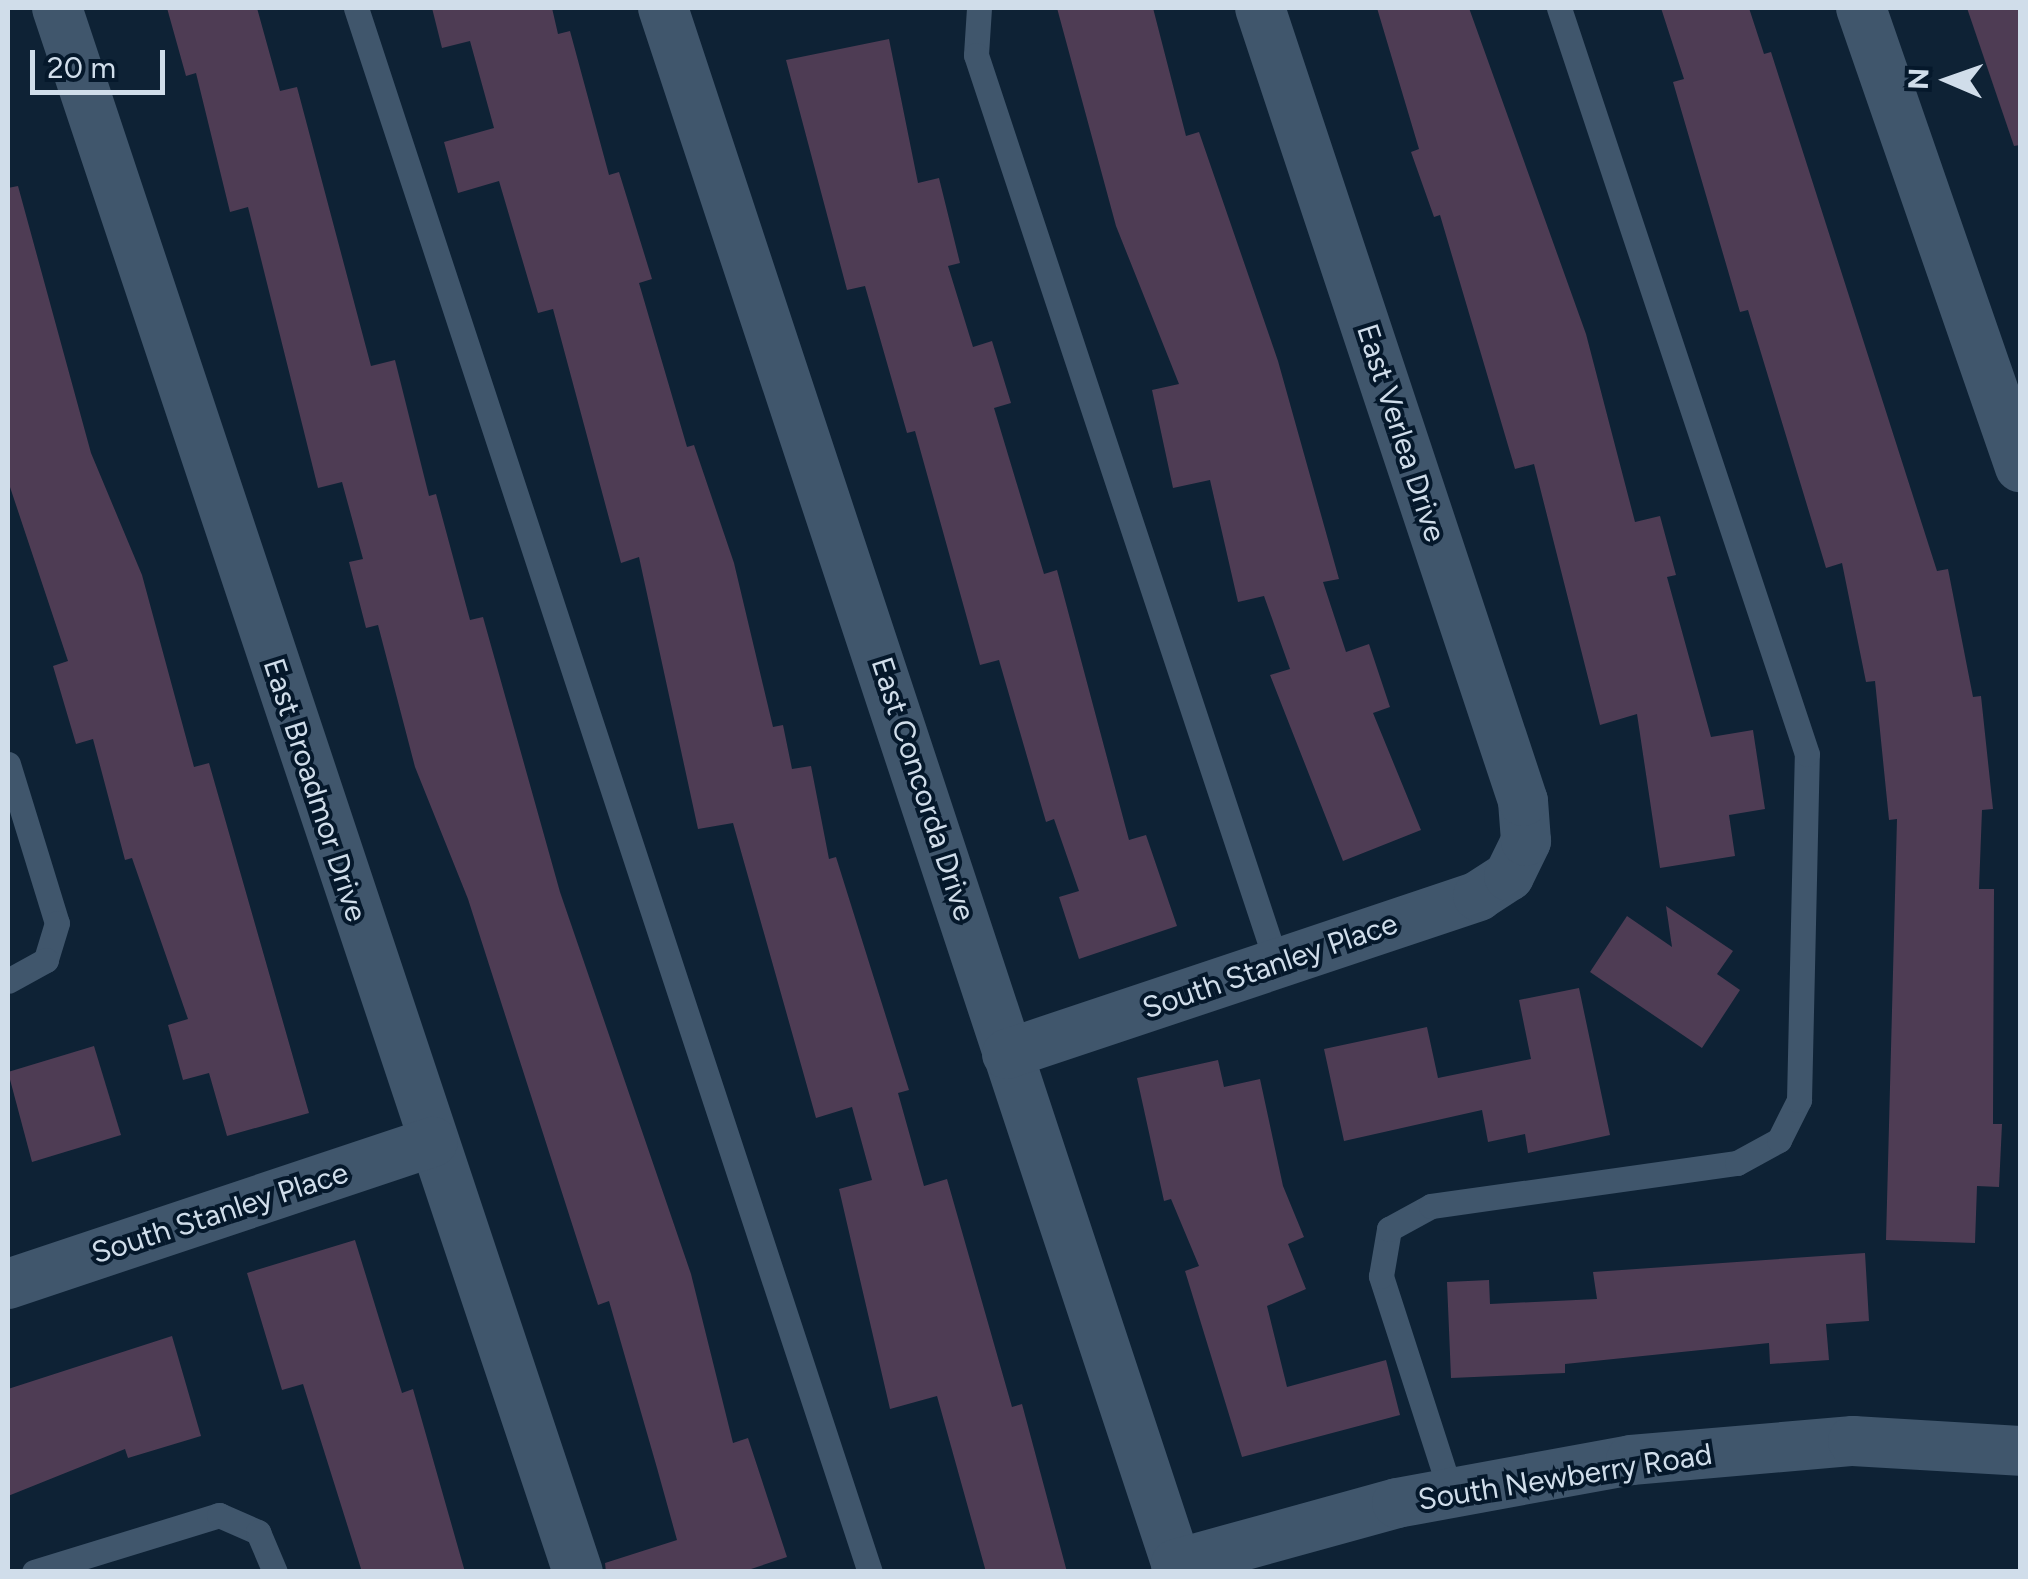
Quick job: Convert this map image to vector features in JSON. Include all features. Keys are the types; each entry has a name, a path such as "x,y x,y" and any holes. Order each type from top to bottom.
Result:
{"street":[{"name":"East Broadmor Drive","path":"57,8 578,1572"},
{"name":"East Concorda Drive","path":"663,8 1178,1568"},
{"name":"East Verlea Drive","path":"1260,8 1524,801 1520,860"},
{"path":"1861,8 2020,467"},
{"name":"South Stanley Place","path":"1008,1054 1478,896 1520,860"},
{"name":"South Stanley Place","path":"8,1284 432,1142"},
{"name":"South Newberry Road","path":"1178,1568 1451,1493 1631,1460 1853,1441 2020,1451"}],"lane":[{"path":"356,8 870,1572"},
{"path":"980,8 976,55 1277,964"},
{"path":"1451,1493 1381,1276 1389,1228 1431,1206 1737,1162 1779,1140 1799,1100 1807,754 1559,8"},
{"path":"8,764 56,923 46,960 8,981"},
{"path":"34,1572 219,1514 258,1532 274,1572"}],"building":[{"path":"167,8 257,8 280,91 297,87 371,366 395,360 429,496 436,494 470,620 483,617 560,892 691,1274 733,1443 748,1438 787,1557 742,1572 606,1572 605,1563 677,1540 657,1468 609,1301 598,1305 468,899 415,767 378,625 366,628 349,562 363,559 342,482 318,488 248,207 230,212 196,73 186,76"},
{"path":"432,8 552,8 558,34 570,31 609,175 619,172 652,279 639,283 687,447 694,445 734,563 773,727 783,725 792,769 811,766 829,859 836,857 909,1090 898,1093 924,1186 947,1179 1012,1407 1022,1404 1067,1572 986,1572 937,1396 890,1409 839,1189 872,1180 852,1107 816,1118 733,823 698,829 639,557 621,563 553,309 538,313 499,181 458,193 444,142 494,128 470,41 442,48"},
{"path":"1057,8 1153,8 1186,136 1199,132 1278,361 1339,579 1323,582 1346,652 1369,644 1390,707 1373,713 1421,830 1343,861 1270,675 1290,669 1264,596 1238,602 1210,480 1173,488 1152,390 1179,384 1116,226"},
{"path":"1377,8 1469,8 1586,334 1635,522 1660,516 1676,575 1667,577 1711,737 1753,730 1765,809 1729,815 1735,856 1660,868 1637,714 1600,725 1534,464 1515,469 1440,215 1434,217 1411,152 1419,149"},
{"path":"1661,8 1749,8 1764,54 1771,52 1937,571 1948,569 1973,697 1981,696 1993,809 1982,810 1979,889 1994,889 1993,1124 2002,1124 1999,1187 1977,1186 1975,1243 1886,1240 1897,819 1889,820 1875,681 1866,682 1842,563 1826,568 1748,310 1740,312 1673,82 1684,79"},
{"path":"1967,8 2020,8 2020,145 2014,146"},
{"path":"889,39 918,183 939,178 960,263 948,266 973,347 992,341 1011,403 994,408 1044,574 1057,570 1129,840 1146,835 1177,926 1079,959 1059,897 1079,891 1054,819 1046,822 999,660 980,665 915,431 907,433 865,286 847,290 786,60"},
{"path":"18,186 91,453 142,575 194,767 209,763 309,1113 227,1136 209,1073 183,1080 168,1025 188,1019 132,858 125,860 93,739 76,744 53,666 68,661 8,481 8,188"},
{"path":"1666,906 1733,951 1717,974 1740,990 1702,1048 1590,972 1627,916 1672,947"},
{"path":"1579,988 1610,1135 1528,1153 1525,1134 1488,1142 1482,1110 1344,1141 1324,1049 1427,1027 1438,1078 1531,1059 1519,1000"},
{"path":"94,1046 121,1135 32,1162 8,1072"},
{"path":"1218,1060 1224,1087 1260,1079 1283,1186 1304,1237 1288,1244 1306,1289 1267,1306 1287,1387 1386,1360 1400,1415 1242,1457 1185,1271 1199,1266 1171,1199 1164,1201 1137,1078"},
{"path":"355,1240 402,1393 413,1389 465,1572 362,1572 303,1384 282,1390 247,1273"},
{"path":"1865,1253 1869,1321 1826,1324 1829,1360 1770,1364 1769,1343 1565,1364 1565,1373 1451,1378 1447,1282 1489,1280 1490,1304 1597,1299 1593,1272"},
{"path":"172,1336 201,1436 128,1458 125,1449 8,1496 8,1389"}]}
